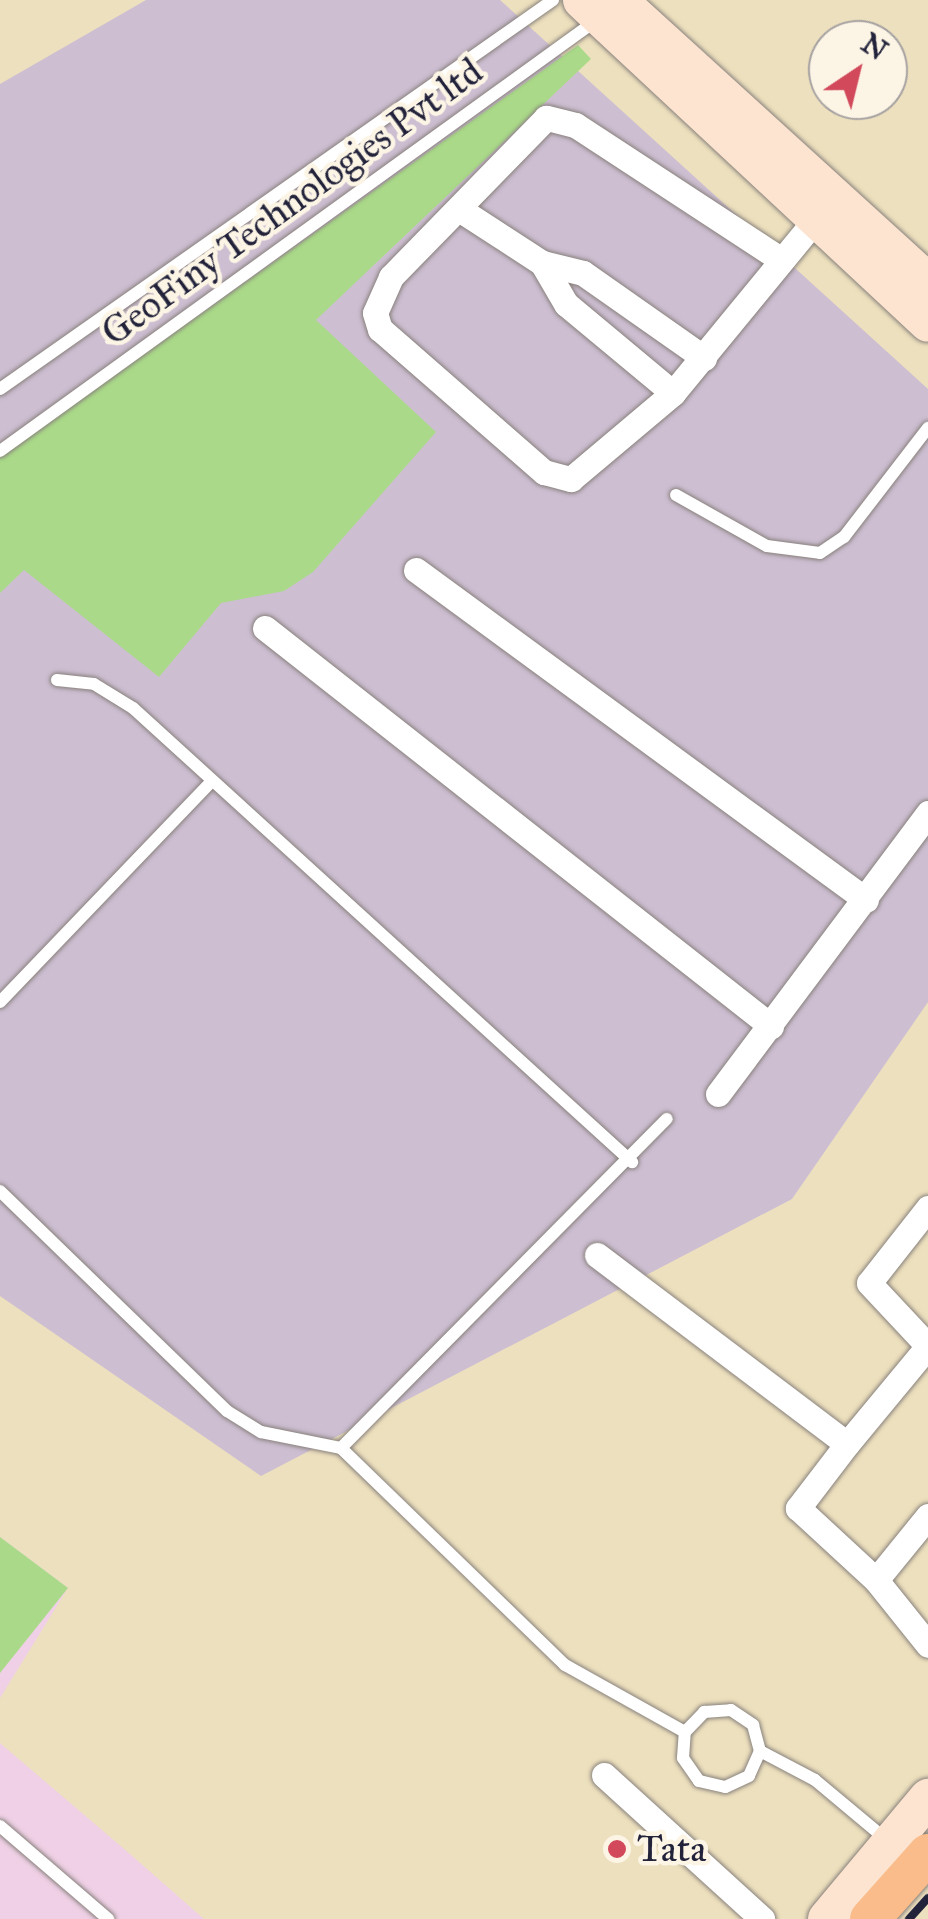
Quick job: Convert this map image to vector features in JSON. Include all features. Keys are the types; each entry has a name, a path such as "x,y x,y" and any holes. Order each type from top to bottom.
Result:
{"main road":[{"path":"870,1919 928,1854"}],"street":[{"path":"604,5 812,224 928,323"},
{"path":"604,5 928,282"},
{"path":"776,257 558,118 532,124 459,209 391,277 378,301 380,328 544,472 585,474 704,358 776,257 812,224"},
{"path":"459,209 542,263 584,273 704,358"},
{"path":"542,263 566,304 673,392"},
{"path":"416,570 866,900"},
{"path":"265,628 771,1026"},
{"path":"718,1094 928,813"},
{"path":"928,1208 869,1282 928,1346 798,1508 876,1580 928,1644"},
{"path":"597,1255 847,1444"},
{"path":"876,1580 928,1516"},
{"path":"604,1775 762,1919"},
{"path":"827,1919 928,1798"}],"lane":[{"name":"GeoFiny Technologies Pvt ltd","path":"0,389 554,0"},
{"name":"GeoFiny Technologies Pvt ltd","path":"0,451 604,5"},
{"path":"676,496 767,546 820,553 844,537 928,428"},
{"path":"57,680 112,692 632,1162"},
{"path":"0,1002 211,782"},
{"path":"341,1448 556,1223 632,1162 667,1119"},
{"path":"0,1190 227,1411 261,1432 341,1448 565,1665 685,1732"},
{"path":"730,1710 753,1725 760,1752 749,1776 725,1788 699,1781 683,1758 685,1732 704,1712 730,1710"},
{"path":"760,1752 815,1780 890,1842"},
{"path":"0,1826 108,1919"}],"shaded area":[{"path":"146,0 500,0 928,389 928,1002 792,1199 261,1476 0,1296 0,84"},
{"path":"0,1537 68,1588 0,1698"},
{"path":"0,1743 130,1854 204,1919 0,1919"}],"green space":[{"path":"578,45 591,59 316,320 436,432 313,572 284,591 221,603 159,677 24,570 0,593 0,457"},
{"path":"0,1537 68,1588 0,1673"}],"railway":[{"path":"909,1919 928,1898"}],"place":[{"name":"Tata","path":"617,1849"}]}
